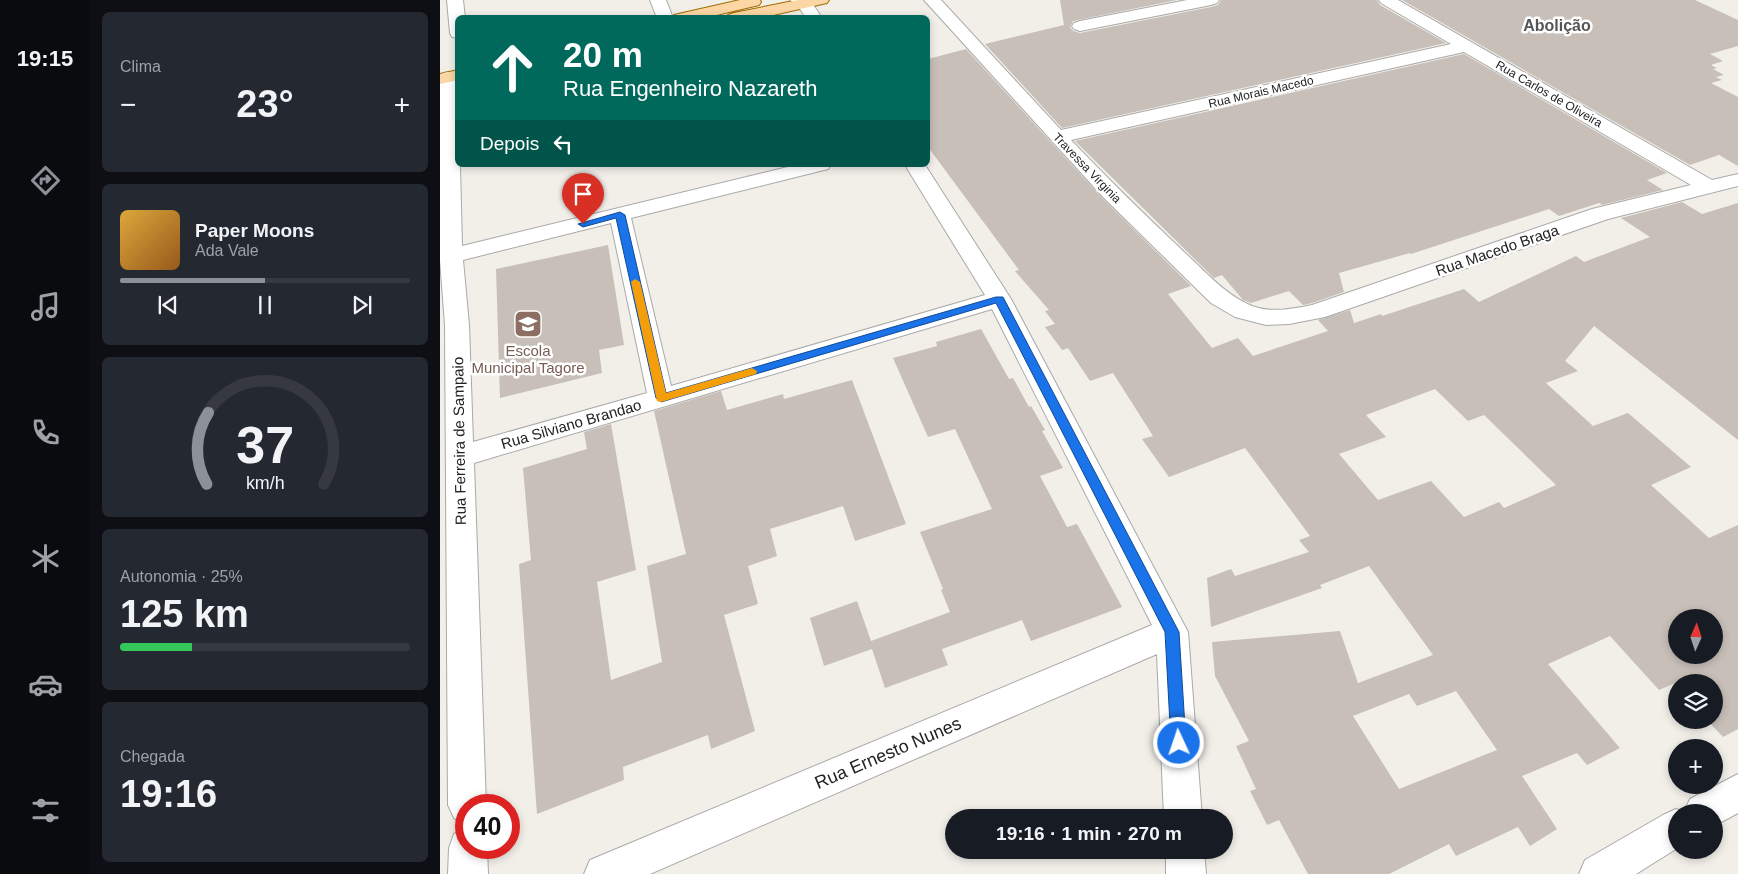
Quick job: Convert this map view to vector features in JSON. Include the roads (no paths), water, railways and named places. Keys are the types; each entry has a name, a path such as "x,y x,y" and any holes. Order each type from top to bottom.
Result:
{"main road":[{"path":"694,15 764,0"},
{"path":"747,15 801,2 821,0"}],"street":[{"path":"455,0 456,15"},
{"path":"658,0 663,15"},
{"name":"Travessa Virginia","path":"932,0 1111,194 1219,298 1236,309 1257,317"},
{"path":"1080,26 1211,0"},
{"name":"Rua Carlos de Oliveira","path":"1387,0 1710,188"},
{"path":"801,2 812,15"},
{"name":"Rua Morais Macedo","path":"1057,137 1466,46"},
{"name":"Rua Ferreira de Sampaio","path":"449,72 451,256 449,326 459,457 467,794"},
{"path":"451,256 813,167"},
{"path":"916,167 999,299 1172,632 1182,809"},
{"name":"Rua Macedo Braga","path":"1257,317 1288,318 1316,312 1600,214 1738,180"},
{"path":"620,215 661,398"},
{"name":"Rua Silviano Brandao","path":"459,457 999,299"},
{"name":"Rua Ernesto Nunes","path":"604,874 1172,632"},
{"path":"1717,804 1738,792"},
{"path":"1599,874 1668,833"},
{"path":"468,859 468,874"},
{"path":"1185,859 1186,874"}],"place":[{"name":"Escola Municipal Tagore","path":"528,324"}],"district":[{"name":"Abolição","path":"1557,25"}]}
